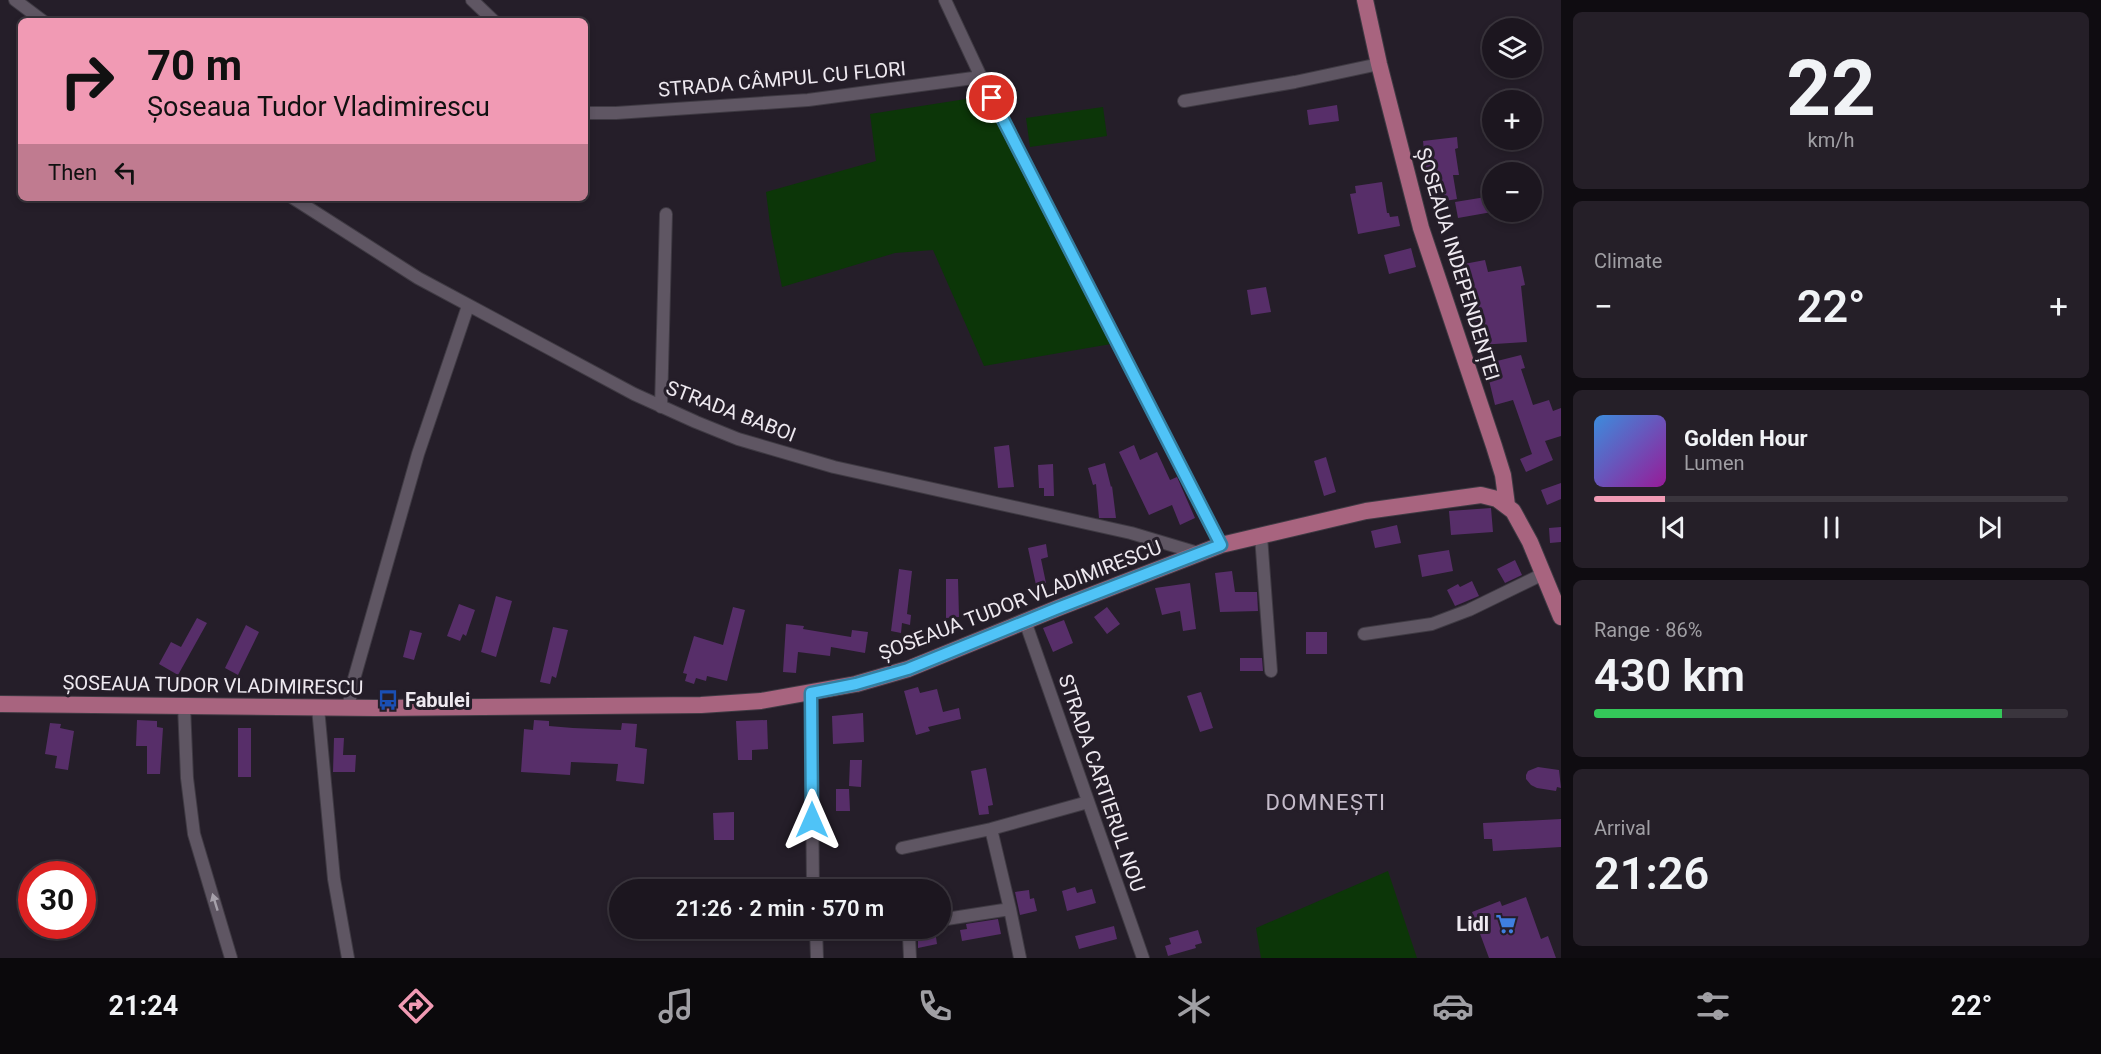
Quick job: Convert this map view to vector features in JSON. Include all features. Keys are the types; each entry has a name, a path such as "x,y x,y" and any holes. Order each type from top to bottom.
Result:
{"main road":[{"name":"ȘOSEAUA INDEPENDENȚEI","path":"1365,0 1421,228 1494,446 1506,490 1507,505"},
{"name":"ȘOSEAUA TUDOR VLADIMIRESCU","path":"0,704 348,708 701,705 761,701 864,682 908,669 1221,545 1366,511 1430,501 1480,495 1490,496 1507,505"},
{"path":"1507,505 1521,522 1561,617"}],"street":[{"path":"15,0 39,18"},
{"path":"472,0 491,18"},
{"path":"945,0 981,77 1221,545"},
{"path":"1184,101 1295,82 1379,64"},
{"name":"STRADA CÂMPUL CU FLORI","path":"588,113 808,99 981,77"},
{"name":"STRADA BABOI","path":"298,201 389,261 468,306 661,406 738,438 800,458 1131,533 1198,553"},
{"path":"661,406 666,214"},
{"path":"348,708 357,667 417,454 468,306"},
{"path":"1261,536 1271,671"},
{"path":"1364,634 1440,621 1469,610 1543,574"},
{"name":"STRADA CARTIERUL NOU","path":"1025,621 1143,958"},
{"path":"811,693 813,879"},
{"path":"184,705 187,778 194,834 231,958"},
{"path":"318,708 334,879 348,958"},
{"path":"902,848 991,829 1088,802"},
{"path":"991,829 1020,958"},
{"path":"951,919 1010,909"},
{"path":"816,939 817,958"},
{"path":"909,939 910,958"}],"green space":[{"path":"985,96 1111,344 984,366 933,250 895,253 782,287 766,192 876,161 870,114"},
{"path":"1103,107 1107,136 1030,147 1026,118"},
{"path":"1388,871 1417,958 1261,958 1256,928"}],"building":[{"path":"1337,105 1339,121 1309,125 1307,110"},
{"path":"1457,137 1458,148 1455,149 1459,175 1453,175 1457,199 1433,203 1430,179 1427,179 1423,141"},
{"path":"1382,182 1387,213 1390,217 1398,216 1400,226 1358,234 1350,194 1356,193 1355,186"},
{"path":"1482,198 1482,214 1458,218 1455,202"},
{"path":"1411,248 1416,267 1389,274 1384,255"},
{"path":"1485,260 1488,272 1521,266 1525,285 1521,286 1527,342 1479,345 1477,322 1470,322 1468,301 1464,302 1462,288 1468,287 1464,264"},
{"path":"1266,287 1271,312 1251,315 1247,290"},
{"path":"1521,355 1525,368 1521,369 1533,405 1549,400 1553,411 1561,408 1561,436 1545,441 1553,460 1526,472 1520,459 1532,454 1513,400 1495,405 1485,364"},
{"path":"1009,445 1014,487 998,488 994,447"},
{"path":"1134,445 1140,460 1157,452 1170,480 1177,477 1195,518 1180,525 1172,505 1149,515 1119,452"},
{"path":"1326,457 1336,492 1324,496 1314,461"},
{"path":"1105,463 1112,486 1116,518 1099,518 1096,484 1093,485 1088,468"},
{"path":"1053,464 1054,496 1044,496 1044,488 1039,488 1038,465"},
{"path":"1561,483 1561,499 1547,505 1541,490"},
{"path":"1491,508 1493,532 1451,535 1449,511"},
{"path":"1397,525 1401,543 1375,548 1371,531"},
{"path":"1561,527 1561,542 1550,543 1549,528"},
{"path":"1046,544 1048,557 1041,559 1046,583 1036,585 1028,548"},
{"path":"1449,550 1453,571 1422,577 1418,555"},
{"path":"1515,560 1522,575 1505,583 1497,569"},
{"path":"899,569 912,571 907,614 911,615 910,625 902,623 901,633 891,631"},
{"path":"1232,571 1235,592 1257,592 1258,611 1220,612 1215,573"},
{"path":"946,579 958,579 959,617 946,618"},
{"path":"1472,581 1479,596 1455,606 1447,590 1458,584 1460,587"},
{"path":"1190,583 1196,629 1183,631 1180,611 1162,615 1155,588"},
{"path":"496,596 512,601 496,657 481,652"},
{"path":"459,604 475,610 466,636 463,634 460,641 447,636"},
{"path":"733,607 745,610 727,681 707,676 706,681 696,678 694,684 685,681 687,674 683,673 694,636 723,645"},
{"path":"1107,607 1120,624 1107,634 1094,617"},
{"path":"197,618 207,623 178,675 159,664 171,642 181,647"},
{"path":"1064,620 1073,643 1053,652 1043,628"},
{"path":"786,624 851,637 852,630 868,632 865,653 831,647 830,656 798,652 796,673 783,672"},
{"path":"246,625 259,632 238,675 225,668"},
{"path":"553,627 568,630 556,678 552,676 550,684 540,682"},
{"path":"410,630 422,633 414,660 403,657"},
{"path":"1306,632 1327,632 1327,654 1306,654"},
{"path":"1240,658 1262,658 1263,671 1240,671"},
{"path":"918,687 920,693 937,689 943,712 959,708 961,719 928,727 930,731 916,735 904,691"},
{"path":"1201,692 1213,728 1200,732 1187,696"},
{"path":"863,713 864,742 833,744 832,716"},
{"path":"137,720 157,721 157,727 163,728 160,774 147,774 147,746 136,746"},
{"path":"534,720 549,721 549,726 621,730 622,723 637,724 635,747 647,749 644,784 616,781 618,764 571,762 570,775 521,772 524,729 533,730"},
{"path":"767,720 768,749 752,750 752,760 738,760 736,721"},
{"path":"50,723 61,724 60,728 74,731 68,770 55,768 57,756 45,754"},
{"path":"238,728 251,728 251,777 238,777"},
{"path":"334,738 344,738 343,755 356,755 355,772 333,772"},
{"path":"850,760 862,760 861,787 849,786"},
{"path":"1538,767 1559,770 1561,788 1557,787 1556,791 1531,785 1526,775 1528,771"},
{"path":"986,768 993,805 988,806 989,814 979,815 971,771"},
{"path":"836,789 849,789 850,811 836,811"},
{"path":"734,812 734,840 714,840 713,813"},
{"path":"1561,819 1561,847 1493,851 1492,839 1484,839 1483,823"},
{"path":"1075,887 1077,893 1092,889 1096,903 1067,911 1062,891"},
{"path":"1029,890 1030,899 1034,898 1037,911 1020,915 1015,892"},
{"name":"Lidl","path":"1526,897 1541,939 1548,936 1556,958 1489,958 1472,912 1500,901 1502,906"},
{"path":"998,919 1001,934 962,941 960,930 967,929 966,924"},
{"path":"1114,926 1117,939 1079,949 1075,936"},
{"path":"1198,930 1202,943 1195,945 1196,948 1168,956 1165,946 1171,944 1169,938"},
{"path":"918,939 936,939 937,944 918,948"}],"place":[{"name":"Fabulei","path":"388,700"},
{"name":"Lidl","path":"1506,924"}],"district":[{"name":"DOMNEȘTI","path":"1326,802"}],"route":[{"path":"812,820 811,693 856,684 908,669 1221,545 992,98"}]}
